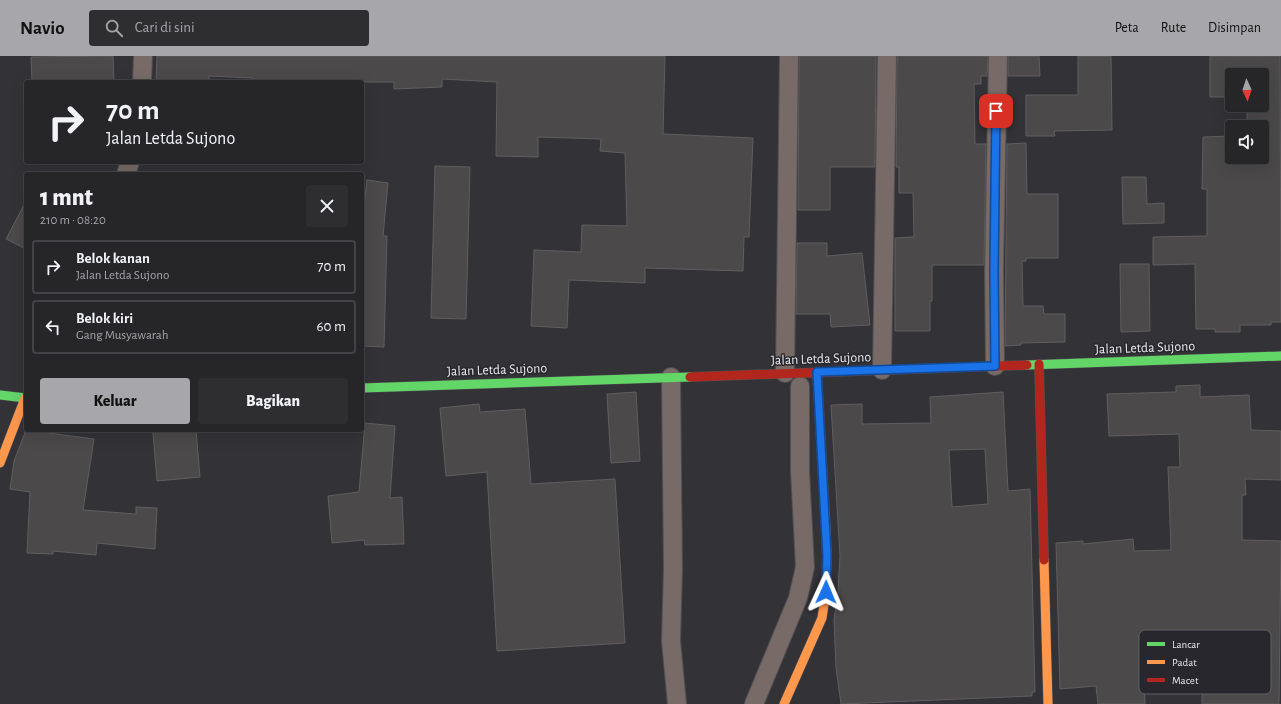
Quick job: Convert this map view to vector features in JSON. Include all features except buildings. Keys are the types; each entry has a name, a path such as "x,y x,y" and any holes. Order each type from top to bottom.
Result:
{"main road":[{"name":"Jalan Letda Sujono","path":"364,388 1281,356"},
{"path":"1039,364 1048,704"},
{"path":"784,704 822,618 826,592 827,556 817,372"},
{"path":"0,395 24,397"},
{"path":"0,463 24,402"}],"street":[{"path":"142,80 143,56"},
{"path":"784,373 789,56"},
{"path":"882,370 887,56"},
{"path":"995,366 994,271 998,56"},
{"path":"671,377 673,569 671,641 677,704"},
{"path":"754,704 775,657 798,598 805,567 800,471 800,386"}],"traffic: fast":[{"path":"1027,365 1281,356"},
{"path":"364,388 690,377"},
{"path":"0,395 24,398"}],"traffic: slow":[{"path":"0,463 24,401"},
{"path":"784,704 822,618 826,592 827,556 825,513"},
{"path":"1044,560 1048,704"}],"traffic: jam":[{"path":"1039,364 1044,560"},
{"path":"690,377 1027,365"},
{"path":"817,372 825,513"}],"route":[{"path":"826,592 827,556 817,372 995,366 994,271 996,111"}]}
